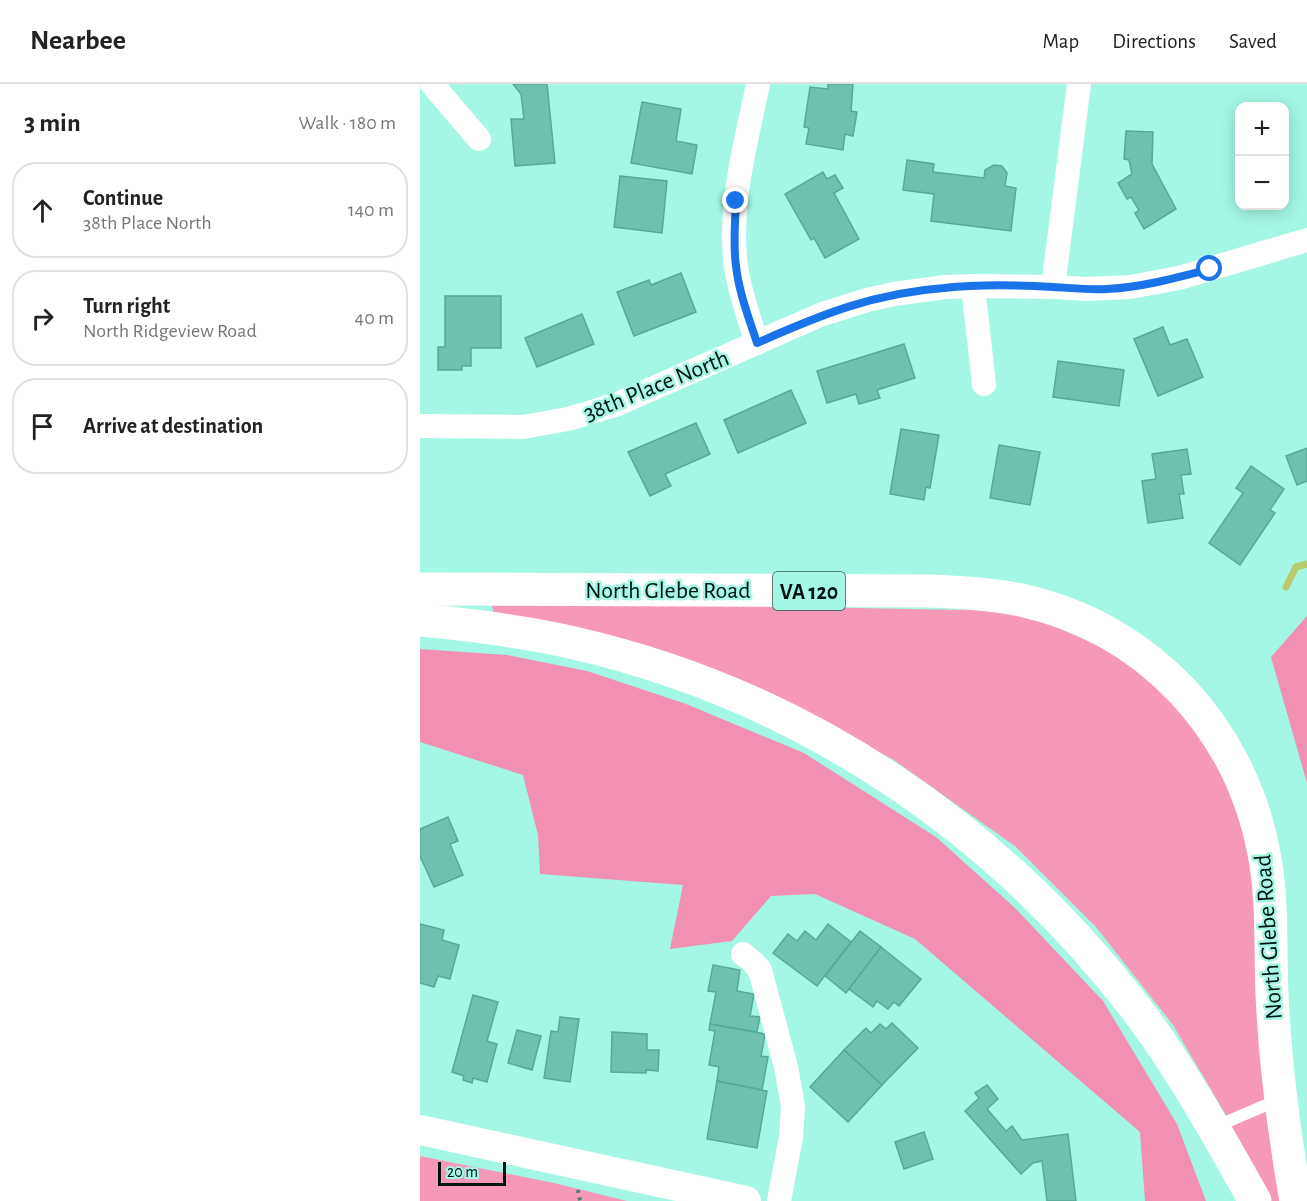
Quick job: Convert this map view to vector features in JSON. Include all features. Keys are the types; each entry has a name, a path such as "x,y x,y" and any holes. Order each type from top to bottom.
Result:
{"main road":[{"name":"North Glebe Road","path":"420,589 974,593 1022,601 1047,608 1089,623 1125,643 1174,682 1200,710 1238,769 1251,800 1268,875 1273,1017 1280,1099 1296,1201"},
{"path":"420,620 531,634 650,664 724,691 780,716 842,749 918,797 969,835 1036,895 1081,942 1159,1040 1185,1078 1255,1201"},
{"path":"1215,1131 1240,1201"}],"street":[{"path":"432,84 479,139"},
{"path":"757,343 736,268 734,236 738,190 758,84"},
{"path":"1053,287 1078,84"},
{"name":"38th Place North","path":"420,426 523,427 568,419 615,405 820,315 867,300 918,290 973,286 1107,289 1153,284 1307,240"},
{"path":"973,286 984,384"},
{"path":"743,954 760,970 786,1067 793,1106 791,1137 779,1201"},
{"path":"420,1130 746,1201"}],"lane":[{"path":"1215,1131 1280,1099"}],"path":[{"path":"578,1189 580,1201"}],"shaded area":[{"path":"491,601 1018,611 1126,657 1180,708 1221,766 1249,835 1283,1201 1263,1201 1226,1115 1173,1025 1096,927 1016,847 894,760 758,689 495,619"},
{"path":"1307,616 1307,783 1271,657"},
{"path":"420,649 507,655 587,671 686,704 804,753 936,837 1015,908 1103,1001 1177,1124 1206,1201 1145,1201 1140,1132 915,939 815,894 771,896 732,941 670,949 683,885 540,874 538,835 523,775 420,742"},
{"path":"420,1156 554,1183 627,1201 420,1201"}],"building":[{"path":"513,84 547,84 555,163 515,166 511,119 524,119 521,94"},
{"path":"828,84 853,84 851,111 857,112 853,136 845,134 843,150 806,144 809,128 804,127 810,87 828,89"},
{"path":"642,102 681,109 676,141 697,145 692,174 631,163"},
{"path":"1126,131 1153,132 1152,164 1176,209 1144,229 1135,213 1139,210 1131,197 1127,199 1118,183 1132,174 1129,160 1124,159"},
{"path":"907,160 934,164 933,172 984,178 985,170 994,165 1002,166 1007,173 1005,186 1016,188 1011,231 931,221 934,194 903,190"},
{"path":"823,172 827,179 835,175 843,188 834,193 859,239 825,258 814,238 811,240 785,194"},
{"path":"620,176 667,181 662,233 614,227"},
{"path":"681,273 696,312 634,336 617,292 649,280 651,285"},
{"path":"445,296 501,296 501,348 471,348 471,366 462,366 462,370 438,370 438,347 445,347"},
{"path":"582,314 594,344 537,367 525,338"},
{"path":"1163,327 1170,345 1187,339 1203,377 1158,396 1134,339"},
{"path":"904,344 915,378 877,390 880,398 859,404 856,394 827,403 817,371"},
{"path":"1058,361 1124,370 1119,406 1053,397"},
{"path":"791,390 806,423 738,453 724,420"},
{"path":"696,423 710,454 665,474 671,486 650,496 628,452"},
{"path":"901,429 939,435 930,488 926,487 924,500 890,494"},
{"path":"999,445 1040,452 1030,505 990,498"},
{"path":"1307,448 1307,481 1297,485 1286,456"},
{"path":"1187,449 1191,474 1181,475 1184,494 1179,494 1183,518 1148,523 1142,481 1156,479 1152,454"},
{"path":"1251,466 1284,489 1270,510 1275,513 1240,565 1209,543 1243,493 1236,488"},
{"path":"448,817 458,841 450,844 463,875 434,887 420,856 420,829"},
{"path":"420,924 444,930 442,940 459,945 450,979 438,976 434,987 420,983"},
{"path":"828,924 851,942 817,986 773,953 788,934 797,941 805,931 816,940"},
{"path":"860,931 881,947 846,993 825,976"},
{"path":"881,947 921,979 899,1006 894,1002 888,1009 877,1001 873,1007 849,989"},
{"path":"713,965 740,970 737,991 754,994 750,1016 760,1017 757,1032 710,1024 716,992 708,991"},
{"path":"473,995 498,1002 487,1041 497,1044 487,1082 473,1078 472,1083 463,1080 464,1076 452,1072"},
{"path":"560,1017 579,1019 570,1082 544,1078 551,1031 558,1032"},
{"path":"892,1023 918,1048 882,1085 844,1050 866,1028 871,1033 880,1024 886,1029"},
{"path":"710,1024 765,1034 761,1056 768,1057 762,1090 717,1081 719,1067 709,1065 715,1031 709,1030"},
{"path":"517,1030 541,1036 532,1070 508,1063"},
{"path":"612,1032 647,1034 647,1050 659,1050 658,1071 611,1072"},
{"path":"844,1050 882,1085 848,1122 810,1087"},
{"path":"717,1081 767,1091 757,1148 707,1139"},
{"path":"987,1085 998,1099 987,1109 1006,1131 1012,1126 1022,1140 1068,1134 1076,1201 1047,1201 1042,1161 1033,1163 1021,1174 965,1111 979,1098 975,1093"},
{"path":"924,1132 933,1159 904,1169 895,1142"}],"waterway":[{"path":"1286,587 1296,567 1307,564"}],"route":[{"path":"736,201 734,247 736,268 757,343 820,315 867,300 918,290 1000,285 1107,289 1153,284 1210,269"}]}
